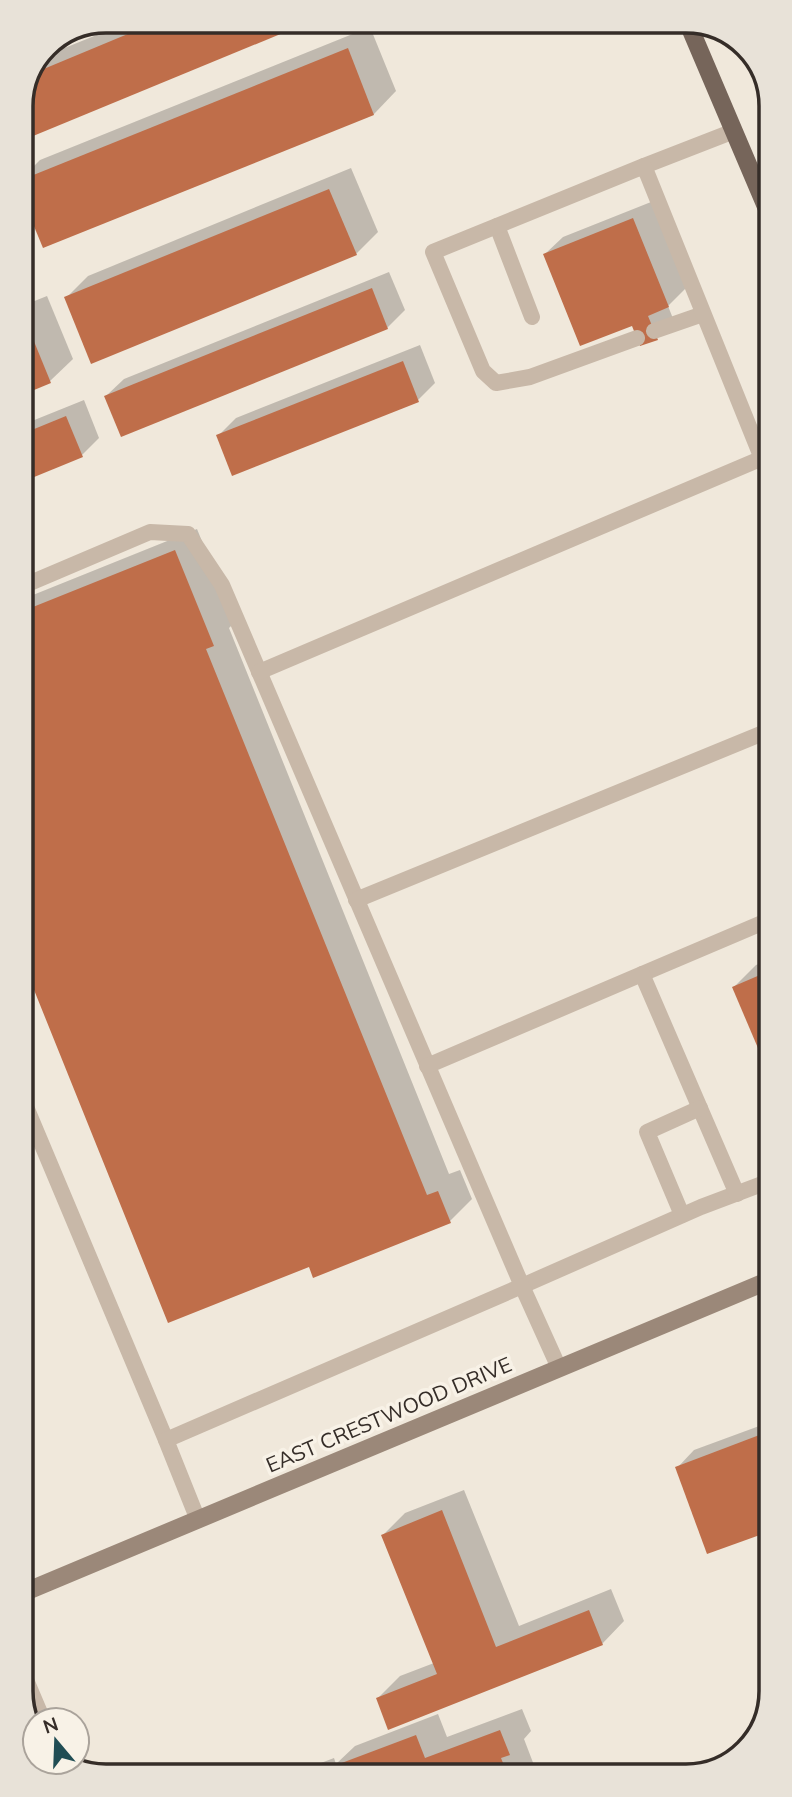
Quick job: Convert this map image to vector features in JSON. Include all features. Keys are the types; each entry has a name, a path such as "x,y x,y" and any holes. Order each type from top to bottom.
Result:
{"main road":[{"path":"692,33 759,190"}],"street":[{"name":"EAST CRESTWOOD DRIVE","path":"33,1589 759,1285"}],"lane":[{"path":"637,338 530,377 496,383 483,371 433,252 734,131"},
{"path":"644,166 759,445"},
{"path":"497,226 532,317"},
{"path":"654,331 703,314"},
{"path":"259,673 759,464"},
{"path":"33,582 150,532 188,534 222,585 559,1368"},
{"path":"356,900 759,735"},
{"path":"427,1066 759,924"},
{"path":"642,974 737,1194"},
{"path":"682,1215 647,1132 700,1108"},
{"path":"33,1123 198,1520"},
{"path":"166,1440 682,1215 759,1185"}],"building":[{"path":"130,33 283,33 33,136 33,101 44,69"},
{"path":"348,48 374,115 43,248 33,224 33,175"},
{"path":"329,189 357,255 91,364 64,297"},
{"path":"633,218 669,307 648,316 658,340 640,346 632,326 580,346 543,254"},
{"path":"372,288 388,329 121,437 104,396"},
{"path":"33,339 51,383 33,390"},
{"path":"403,361 419,402 232,476 216,435"},
{"path":"66,416 83,457 33,477 33,430"},
{"path":"175,550 214,646 206,649 427,1195 438,1191 451,1223 313,1278 309,1267 168,1323 33,987 33,607"},
{"path":"759,975 759,1050 732,987"},
{"path":"759,1435 759,1535 707,1554 675,1467"},
{"path":"442,1510 496,1647 589,1610 603,1645 388,1730 376,1698 437,1674 381,1535"},
{"path":"500,1730 510,1755 501,1758 503,1764 339,1764 416,1735 425,1758"}]}
